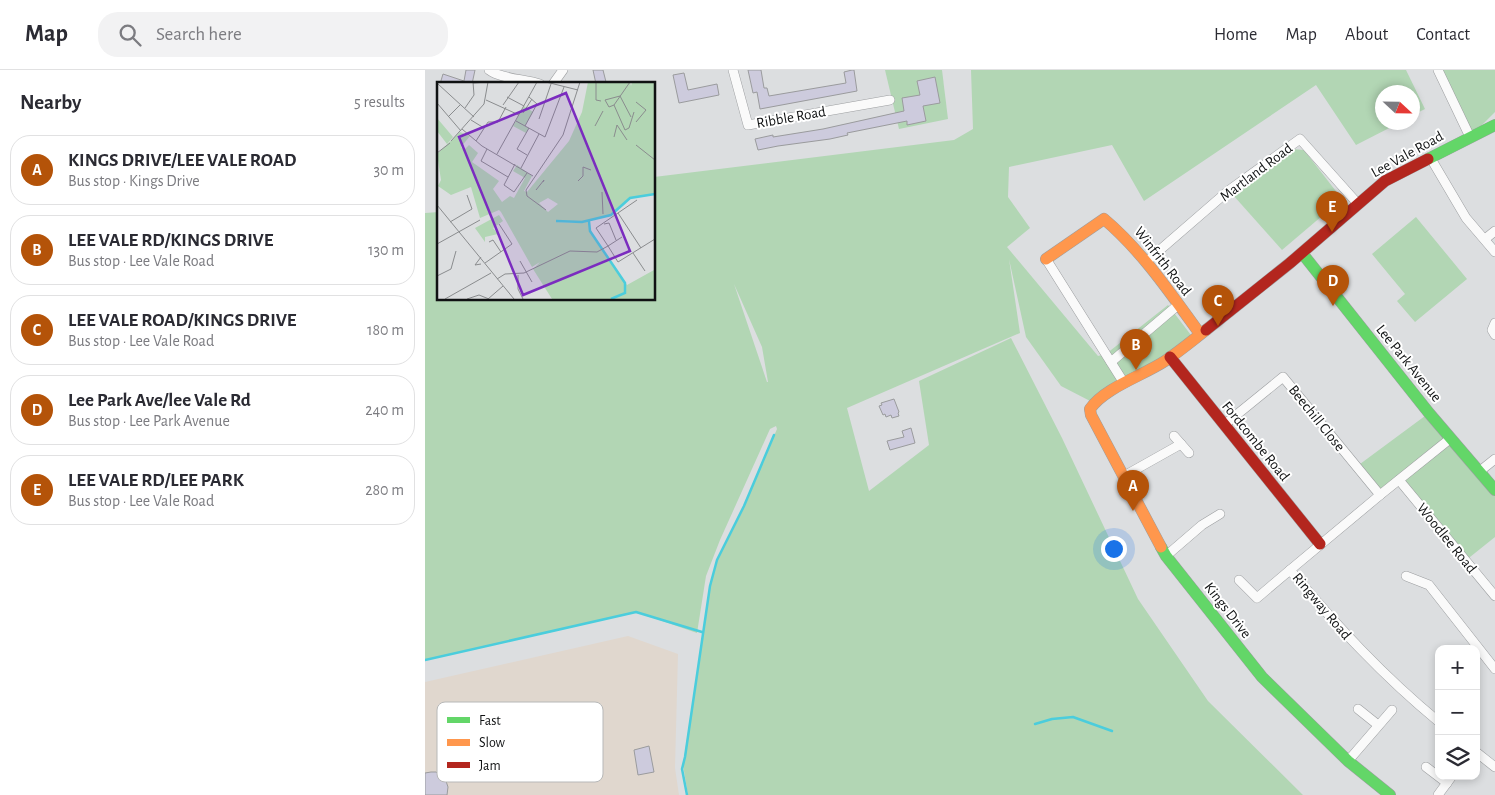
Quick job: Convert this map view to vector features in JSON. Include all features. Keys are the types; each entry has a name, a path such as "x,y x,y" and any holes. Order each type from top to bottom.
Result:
{"street":[{"path":"489,70 495,75 534,82"},
{"path":"554,82 563,70"},
{"name":"Ribble Road","path":"733,70 748,125 890,100"},
{"path":"1438,70 1470,137"},
{"name":"Lee Vale Road","path":"1090,409 1094,403 1124,383 1170,357 1200,334 1302,253 1385,180 1495,125"},
{"name":"Martland Road","path":"1146,262 1228,192 1300,140 1357,204"},
{"path":"1430,157 1466,218 1495,252"},
{"name":"Winfrith Road","path":"1046,259 1104,219 1123,235 1146,262 1200,334"},
{"path":"1485,239 1495,231"},
{"name":"Lee Park Avenue","path":"1302,253 1429,412 1495,490"},
{"path":"1046,259 1124,383"},
{"path":"1111,362 1178,305"},
{"path":"1495,323 1492,330 1495,335"},
{"name":"Fordcombe Road","path":"1170,357 1320,544"},
{"name":"Beechill Close","path":"1224,425 1283,377 1380,495"},
{"name":"Kings Drive","path":"1090,409 1091,415 1166,556 1262,677 1348,761 1390,795"},
{"path":"1174,436 1189,453"},
{"name":"Ringway Road","path":"1435,719 1383,674 1332,621 1290,570 1451,438"},
{"path":"1124,476 1181,444"},
{"path":"1480,472 1495,459"},
{"name":"Woodlee Road","path":"1399,480 1495,596"},
{"path":"1166,556 1202,525 1220,514"},
{"path":"1239,580 1257,598 1290,570"},
{"path":"1407,576 1429,585 1495,669"},
{"path":"1357,709 1378,725"},
{"path":"1348,761 1391,710"},
{"path":"1480,755 1495,767"},
{"path":"1426,767 1435,772"},
{"path":"1438,795 1449,780"}],"shaded area":[{"path":"628,636 678,654 675,768 679,795 425,795 425,682"}],"green space":[{"path":"885,70 942,70 948,119 899,129"},
{"path":"971,70 1406,70 1413,85 1375,85 1375,130 1385,130 1356,145 1316,85 1144,201 1112,145 1009,167 1008,197 1030,228 1007,247 1098,356 1106,354 1168,305 1194,339 1094,403 1061,386 1026,337 1009,259 1020,333 847,408 869,491 929,445 919,381 1011,338 1062,438 1138,599 1208,701 1303,795 688,795 683,765 710,586 717,560 744,506 777,429 776,426 770,429 720,540 706,576 697,633 636,612 425,660 425,213 437,212 437,300 655,300 655,177 954,140 973,129","holes":["734,284 762,347 767,382"]},
{"path":"1438,70 1495,70 1495,112 1470,137"},
{"path":"1420,99 1425,109 1420,112"},
{"path":"1292,149 1304,150 1342,199 1282,250 1233,195"},
{"path":"1416,217 1467,279 1415,322 1397,301 1405,294 1372,254"},
{"path":"1429,413 1495,490 1495,537 1465,561 1399,480 1380,495 1356,467"}],"building":[{"path":"466,70 475,70 472,82 441,82 443,74 464,81"},
{"path":"593,70 603,70 606,82 596,82"},
{"path":"748,70 761,70 764,88 767,88 769,96 846,83 844,72 852,70 854,70 857,91 760,109 757,92 753,93"},
{"path":"684,73 688,90 717,84 719,95 679,103 673,75"},
{"path":"935,77 940,103 923,106 926,121 907,125 907,121 847,133 848,135 830,139 758,150 755,139 823,129 904,111 902,98 920,95 917,81"},
{"path":"894,399 899,416 892,418 891,415 886,417 879,406 882,405 881,403"},
{"path":"911,428 915,443 890,450 887,441 904,437 902,431"},
{"path":"649,746 654,772 638,775 634,750"},
{"path":"425,773 437,773 437,782 446,782 447,795 425,795"}],"waterway":[{"path":"687,795 682,769 710,586 717,560 744,506 774,435"},
{"path":"425,660 636,612 702,632"},
{"path":"1035,724 1052,719 1073,717 1112,731"}],"traffic: fast":[{"path":"1428,159 1495,125"},
{"path":"1302,253 1429,413 1495,490"},
{"path":"1161,547 1166,556 1262,677 1348,761 1390,795"}],"traffic: slow":[{"path":"1046,259 1104,219 1118,231 1143,259 1167,288 1200,334"},
{"path":"1161,547 1091,415 1090,409 1096,401 1114,388 1165,361 1206,330"}],"traffic: jam":[{"path":"1206,330 1290,263 1385,181 1428,159"},
{"path":"1170,357 1320,544"}],"place":[{"name":"LEE VALE RD/LEE PARK","path":"1332,232"},
{"name":"Lee Park Ave/lee Vale Rd","path":"1333,306"},
{"name":"LEE VALE ROAD/KINGS DRIVE","path":"1218,326"},
{"name":"LEE VALE RD/KINGS DRIVE","path":"1136,370"},
{"name":"KINGS DRIVE/LEE VALE ROAD","path":"1133,511"}]}
